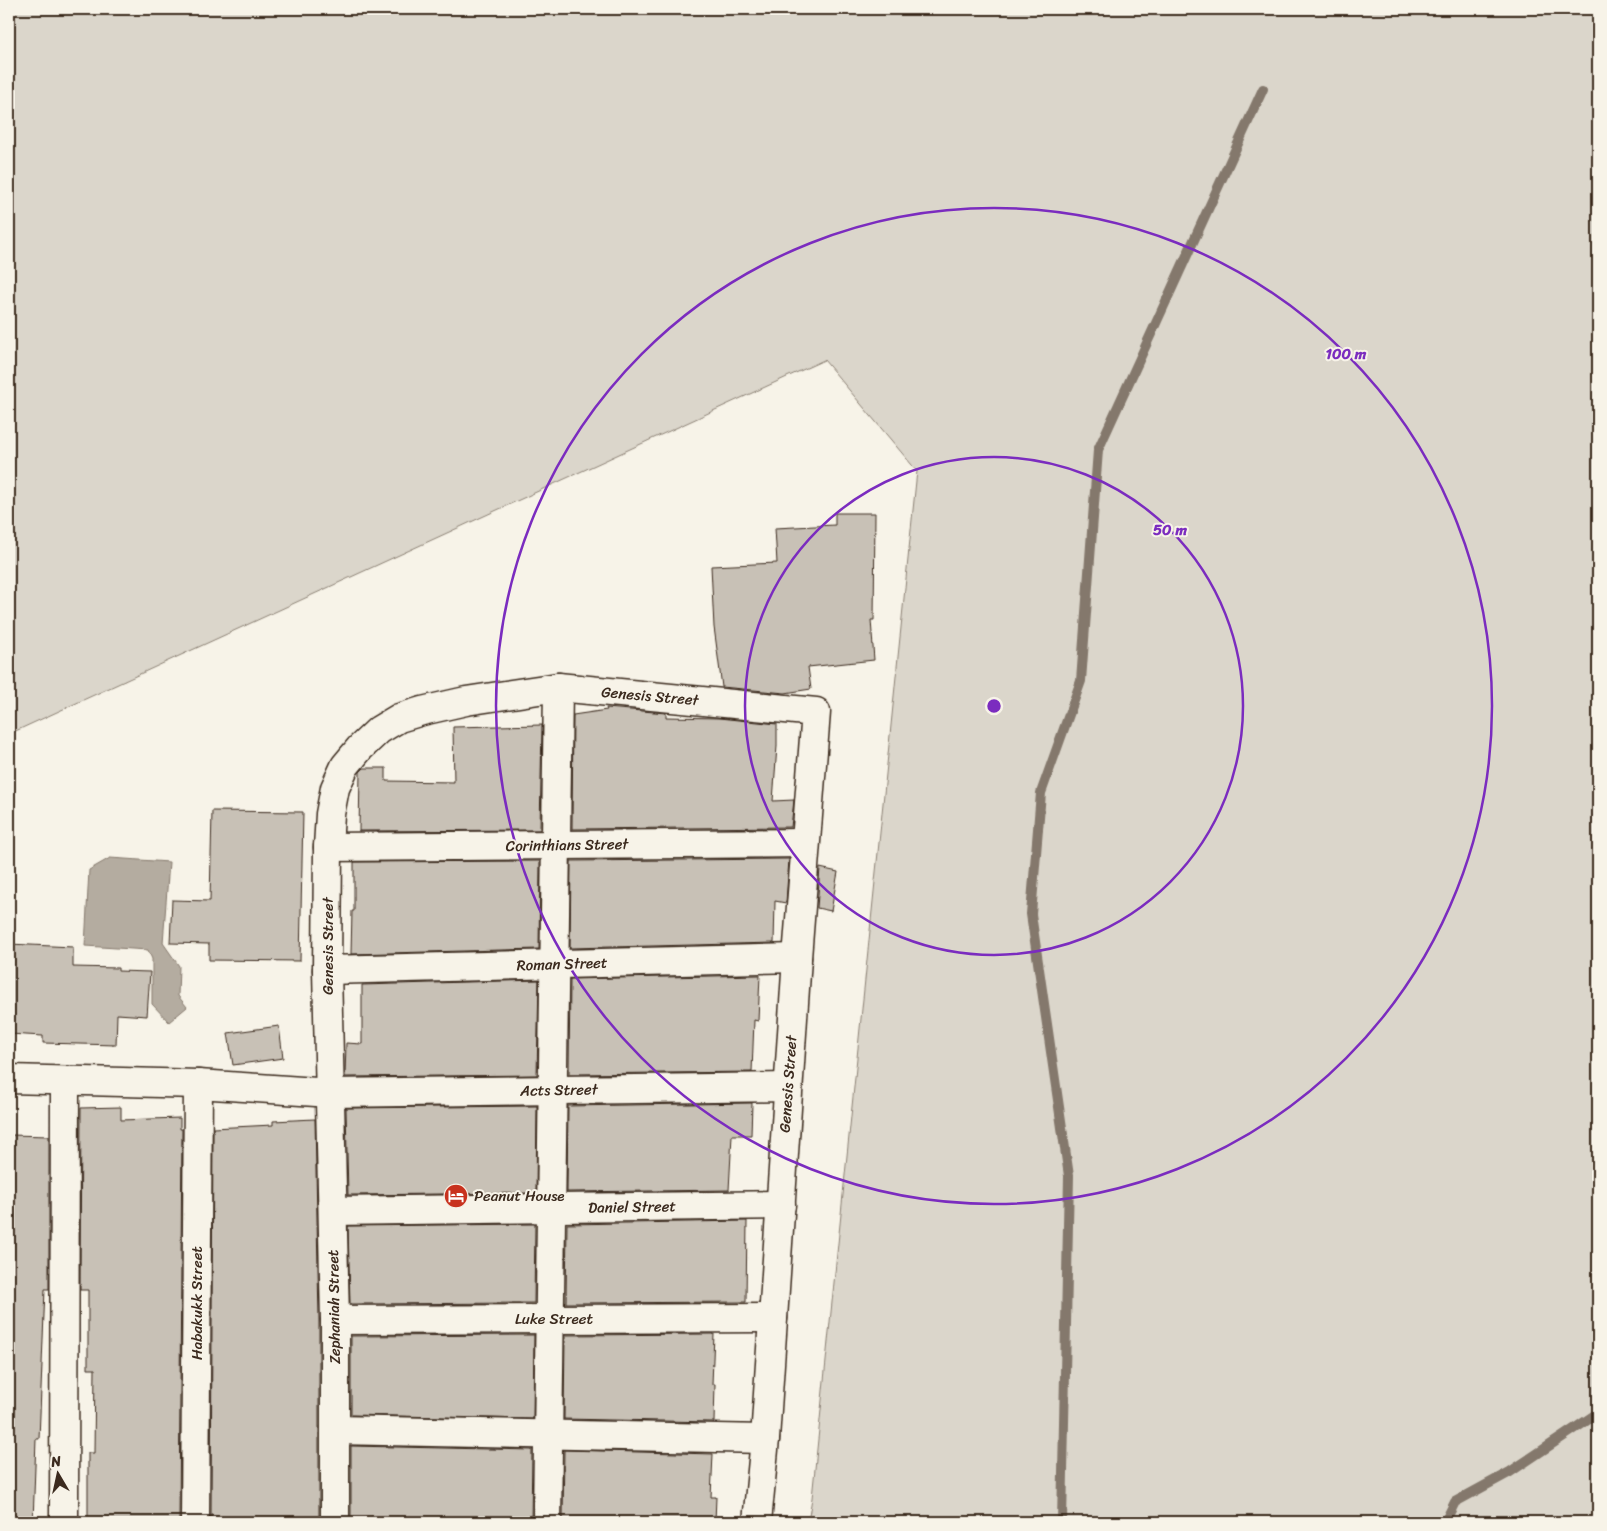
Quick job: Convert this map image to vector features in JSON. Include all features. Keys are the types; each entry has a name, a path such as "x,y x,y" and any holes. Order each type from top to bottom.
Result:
{"street":[{"name":"Genesis Street","path":"331,1093 327,970 330,814 335,788 345,766 360,748 380,730 399,718 422,711 466,701 558,687 816,712 797,958 765,1439 757,1522"},
{"path":"548,1522 558,687"},
{"name":"Corinthians Street","path":"328,847 806,843"},
{"name":"Roman Street","path":"327,970 797,958"},
{"path":"9,1079 198,1084 331,1093"},
{"path":"64,1522 65,1081"},
{"name":"Habakukk Street","path":"195,1522 198,1084"},
{"name":"Acts Street","path":"331,1093 788,1087"},
{"name":"Zephaniah Street","path":"331,1093 335,1320 335,1522"},
{"name":"Daniel Street","path":"333,1211 781,1205"},
{"name":"Luke Street","path":"335,1320 772,1318"},
{"path":"335,1430 765,1439"}],"shaded area":[{"path":"9,9 1598,9 1598,1522 808,1522 812,1498 917,471 824,360 9,734"},
{"path":"110,858 169,862 163,943 179,966 178,996 187,1007 169,1022 152,1004 152,959 148,950 85,946 89,870"}],"building":[{"path":"835,513 875,513 874,620 871,620 874,660 808,667 811,689 785,693 722,687 714,627 711,566 777,563 775,528 835,525"},
{"path":"606,708 666,713 666,717 719,718 777,724 773,801 794,800 791,827 572,829 573,715 607,710"},
{"path":"542,725 540,830 359,831 360,772 364,768 386,768 386,781 454,782 453,727"},
{"path":"212,811 303,812 300,961 209,960 209,944 170,943 172,900 210,901"},
{"path":"789,859 786,903 775,901 774,943 570,948 571,861"},
{"path":"540,861 539,949 351,954 352,911 354,911 354,862"},
{"path":"820,868 838,872 831,911 817,908"},
{"path":"9,944 73,947 73,967 118,968 118,971 150,972 147,1016 117,1014 116,1045 43,1043 43,1036 9,1034"},
{"path":"760,975 758,1021 754,1020 752,1072 569,1074 570,979"},
{"path":"539,980 537,1075 345,1077 346,1043 362,1044 362,985"},
{"path":"279,1026 283,1058 233,1065 228,1033"},
{"path":"752,1103 751,1135 732,1135 729,1190 567,1192 568,1106"},
{"path":"537,1106 536,1193 348,1195 346,1108"},
{"path":"121,1107 121,1120 180,1118 180,1129 182,1129 179,1522 88,1522 88,1453 94,1453 95,1369 88,1369 88,1290 80,1290 81,1108"},
{"path":"315,1119 319,1320 319,1518 261,1522 211,1522 213,1128 273,1125 273,1121"},
{"path":"10,1135 49,1136 49,1289 45,1289 39,1439 36,1439 33,1522 9,1522"},
{"path":"747,1221 746,1302 566,1303 567,1224"},
{"path":"535,1224 534,1303 350,1304 348,1226"},
{"path":"714,1334 712,1384 715,1384 714,1422 564,1419 565,1335"},
{"path":"534,1335 533,1419 351,1415 351,1336"},
{"path":"351,1446 532,1450 531,1522 351,1522"},
{"path":"564,1450 713,1454 711,1497 716,1497 715,1522 563,1522"}],"waterway":[{"path":"1062,1522 1069,1176 1031,914 1041,793 1081,681 1098,450 1263,89"},
{"path":"1445,1522 1455,1502 1510,1472 1598,1413"}],"place":[{"name":"Peanut House","path":"456,1196"}]}
